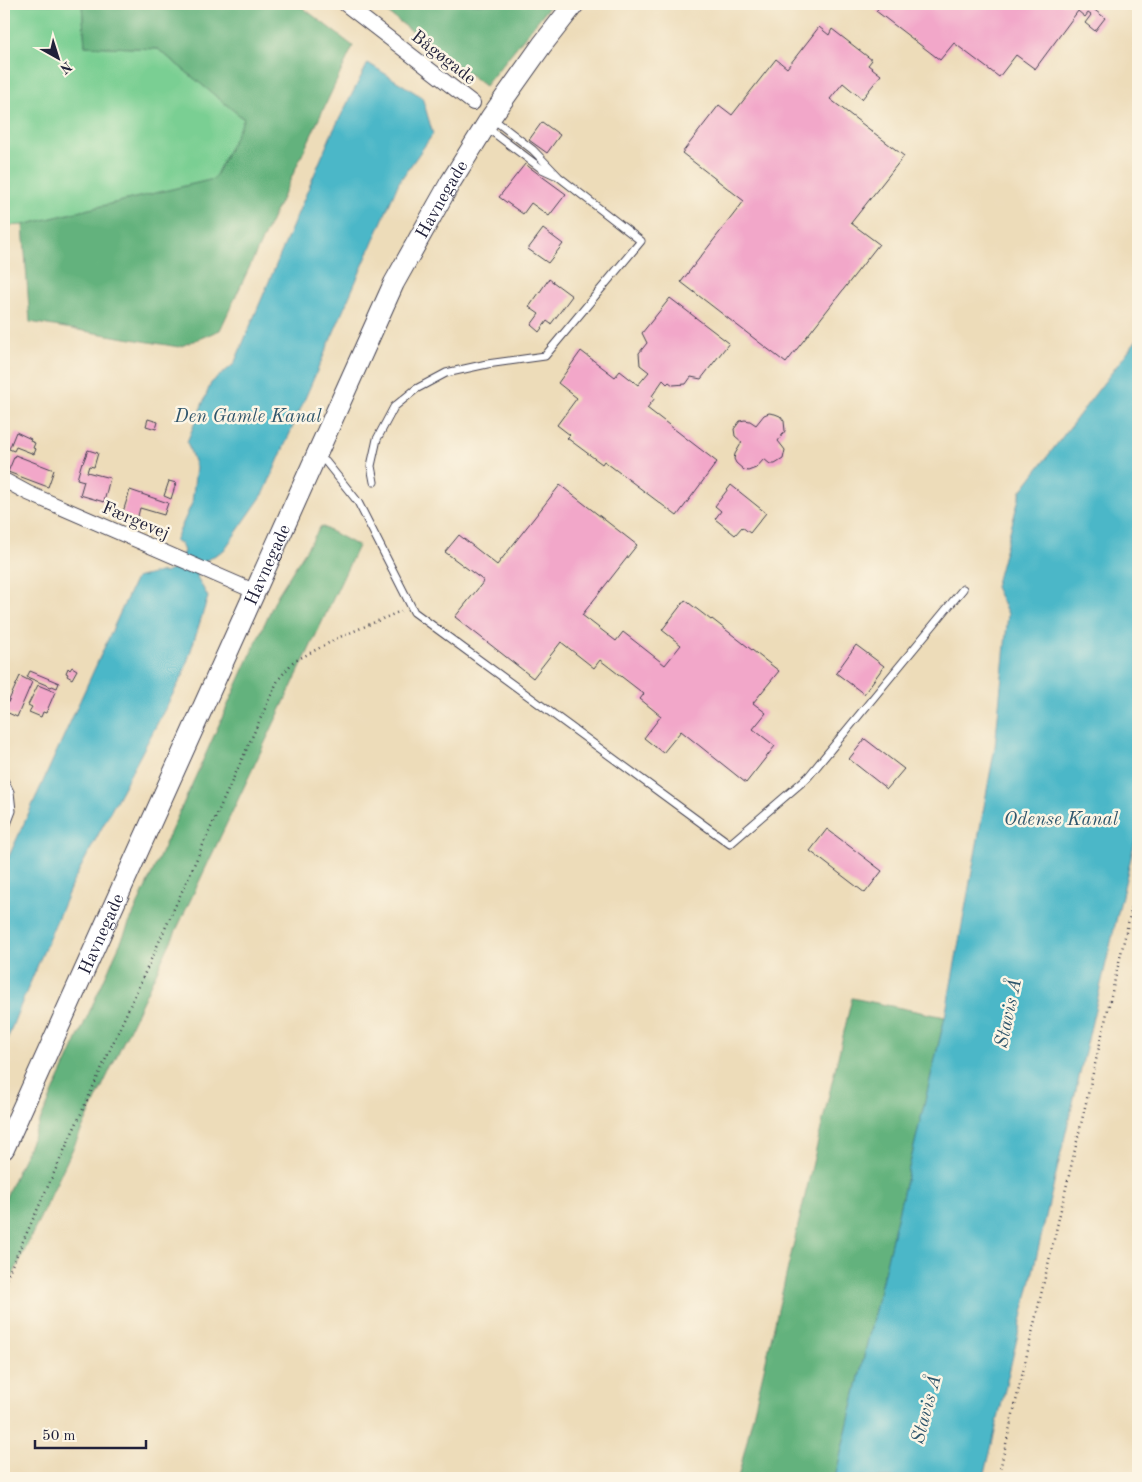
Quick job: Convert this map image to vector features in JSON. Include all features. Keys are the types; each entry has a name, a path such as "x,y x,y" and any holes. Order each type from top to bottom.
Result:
{"street":[{"name":"Bågøgade","path":"345,4 473,103"},
{"name":"Havnegade","path":"4,1149 394,283 450,183 488,122 550,34 574,4"},
{"name":"Færgevej","path":"4,480 28,494 256,592"}],"lane":[{"path":"488,122 542,169 560,177"},
{"path":"374,482 371,466 377,439 394,407 416,389 446,373 487,364 544,356 641,241 560,177 533,150 488,122"},
{"path":"317,456 326,462 358,502 414,612 730,844 808,777 963,589"},
{"path":"4,780 10,792 12,812 4,832"}],"path":[{"path":"4,1283 278,680 293,662 340,637 412,607"},
{"path":"998,1478 1138,881"}],"green space":[{"path":"4,4 82,4 85,46 158,49 244,119 214,179 23,225 4,226"},
{"path":"82,4 298,4 353,46 220,330 179,347 30,322 23,225 214,179 244,119 158,49 85,46"},
{"path":"376,4 551,4 485,86"},
{"path":"321,526 358,546 4,1294 4,1201 277,596"},
{"path":"852,998 945,1017 835,1478 738,1478"}],"water":[{"name":"Den Gamle Kanal","path":"368,63 422,97 433,134 399,182 264,493 224,550 205,561 197,577 208,597 183,675 72,884 4,1048 4,867 136,578 161,572 165,573 176,568 184,551 181,544 175,541 192,503 196,467 187,442 211,383 234,364 331,135"},
{"name":"Odense Kanal","path":"1138,338 1138,828 984,1478 835,1478 945,1017 995,747 1008,614 995,587 1021,491"}],"building":[{"path":"882,4 1096,4 1092,8 1105,18 1095,31 1085,23 1091,15 1088,13 1085,17 1078,11 1035,69 1016,55 999,77 954,43 940,60 876,11"},
{"path":"819,27 829,35 832,29 872,60 868,65 881,75 862,99 843,83 830,99 904,156 851,223 879,244 786,363 681,282 744,201 682,153 719,105 732,115 776,59 787,68"},
{"path":"542,122 560,135 547,153 529,140"},
{"path":"525,164 566,194 549,216 531,203 523,214 499,197"},
{"path":"543,229 563,244 548,263 528,249"},
{"path":"549,279 572,296 551,324 547,321 539,332 531,325 539,314 529,307"},
{"path":"670,298 729,343 701,379 691,377 686,384 673,385 669,382 667,384 663,380 652,396 655,398 647,408 717,462 677,516 604,461 602,464 567,438 570,435 557,425 577,398 558,383 581,351 615,377 620,371 638,385 649,372 640,365 639,353 647,343 642,333"},
{"path":"769,413 780,416 784,421 785,431 778,441 785,450 783,459 775,464 770,464 764,459 756,468 748,471 744,470 734,459 742,442 735,436 734,429 740,421 745,420 756,425 764,415"},
{"path":"148,419 158,422 156,429 146,426"},
{"path":"16,432 35,443 33,448 36,449 34,454 16,447 14,451 9,449"},
{"path":"88,450 98,453 94,467 89,466 87,472 110,478 104,502 80,495 84,481 77,479"},
{"path":"15,455 54,470 48,487 8,472"},
{"path":"169,481 176,483 171,499 164,496"},
{"path":"560,485 637,545 582,615 616,641 623,632 665,665 681,645 662,630 685,600 779,671 753,703 766,713 753,729 775,746 746,783 681,731 663,753 644,738 661,716 640,699 644,694 600,660 594,668 561,642 533,678 455,617 484,581 445,552 459,535 497,565"},
{"path":"731,485 766,513 750,533 742,527 735,535 715,519 721,511 715,506"},
{"path":"130,490 168,503 164,515 140,508 137,520 122,515"},
{"path":"856,645 884,666 864,694 836,673"},
{"path":"72,667 77,670 72,679 66,673 68,668 70,670"},
{"path":"30,671 59,683 57,688 27,677"},
{"path":"20,676 32,682 17,717 4,711"},
{"path":"38,685 55,692 46,713 43,712 41,717 29,712 32,707 28,705"},
{"path":"865,739 904,769 887,789 849,759"},
{"path":"827,829 882,871 865,893 810,851"}],"water label":[{"name":"Stavis Å","path":"1007,1013"},
{"name":"Stavis Å","path":"925,1409"}]}
